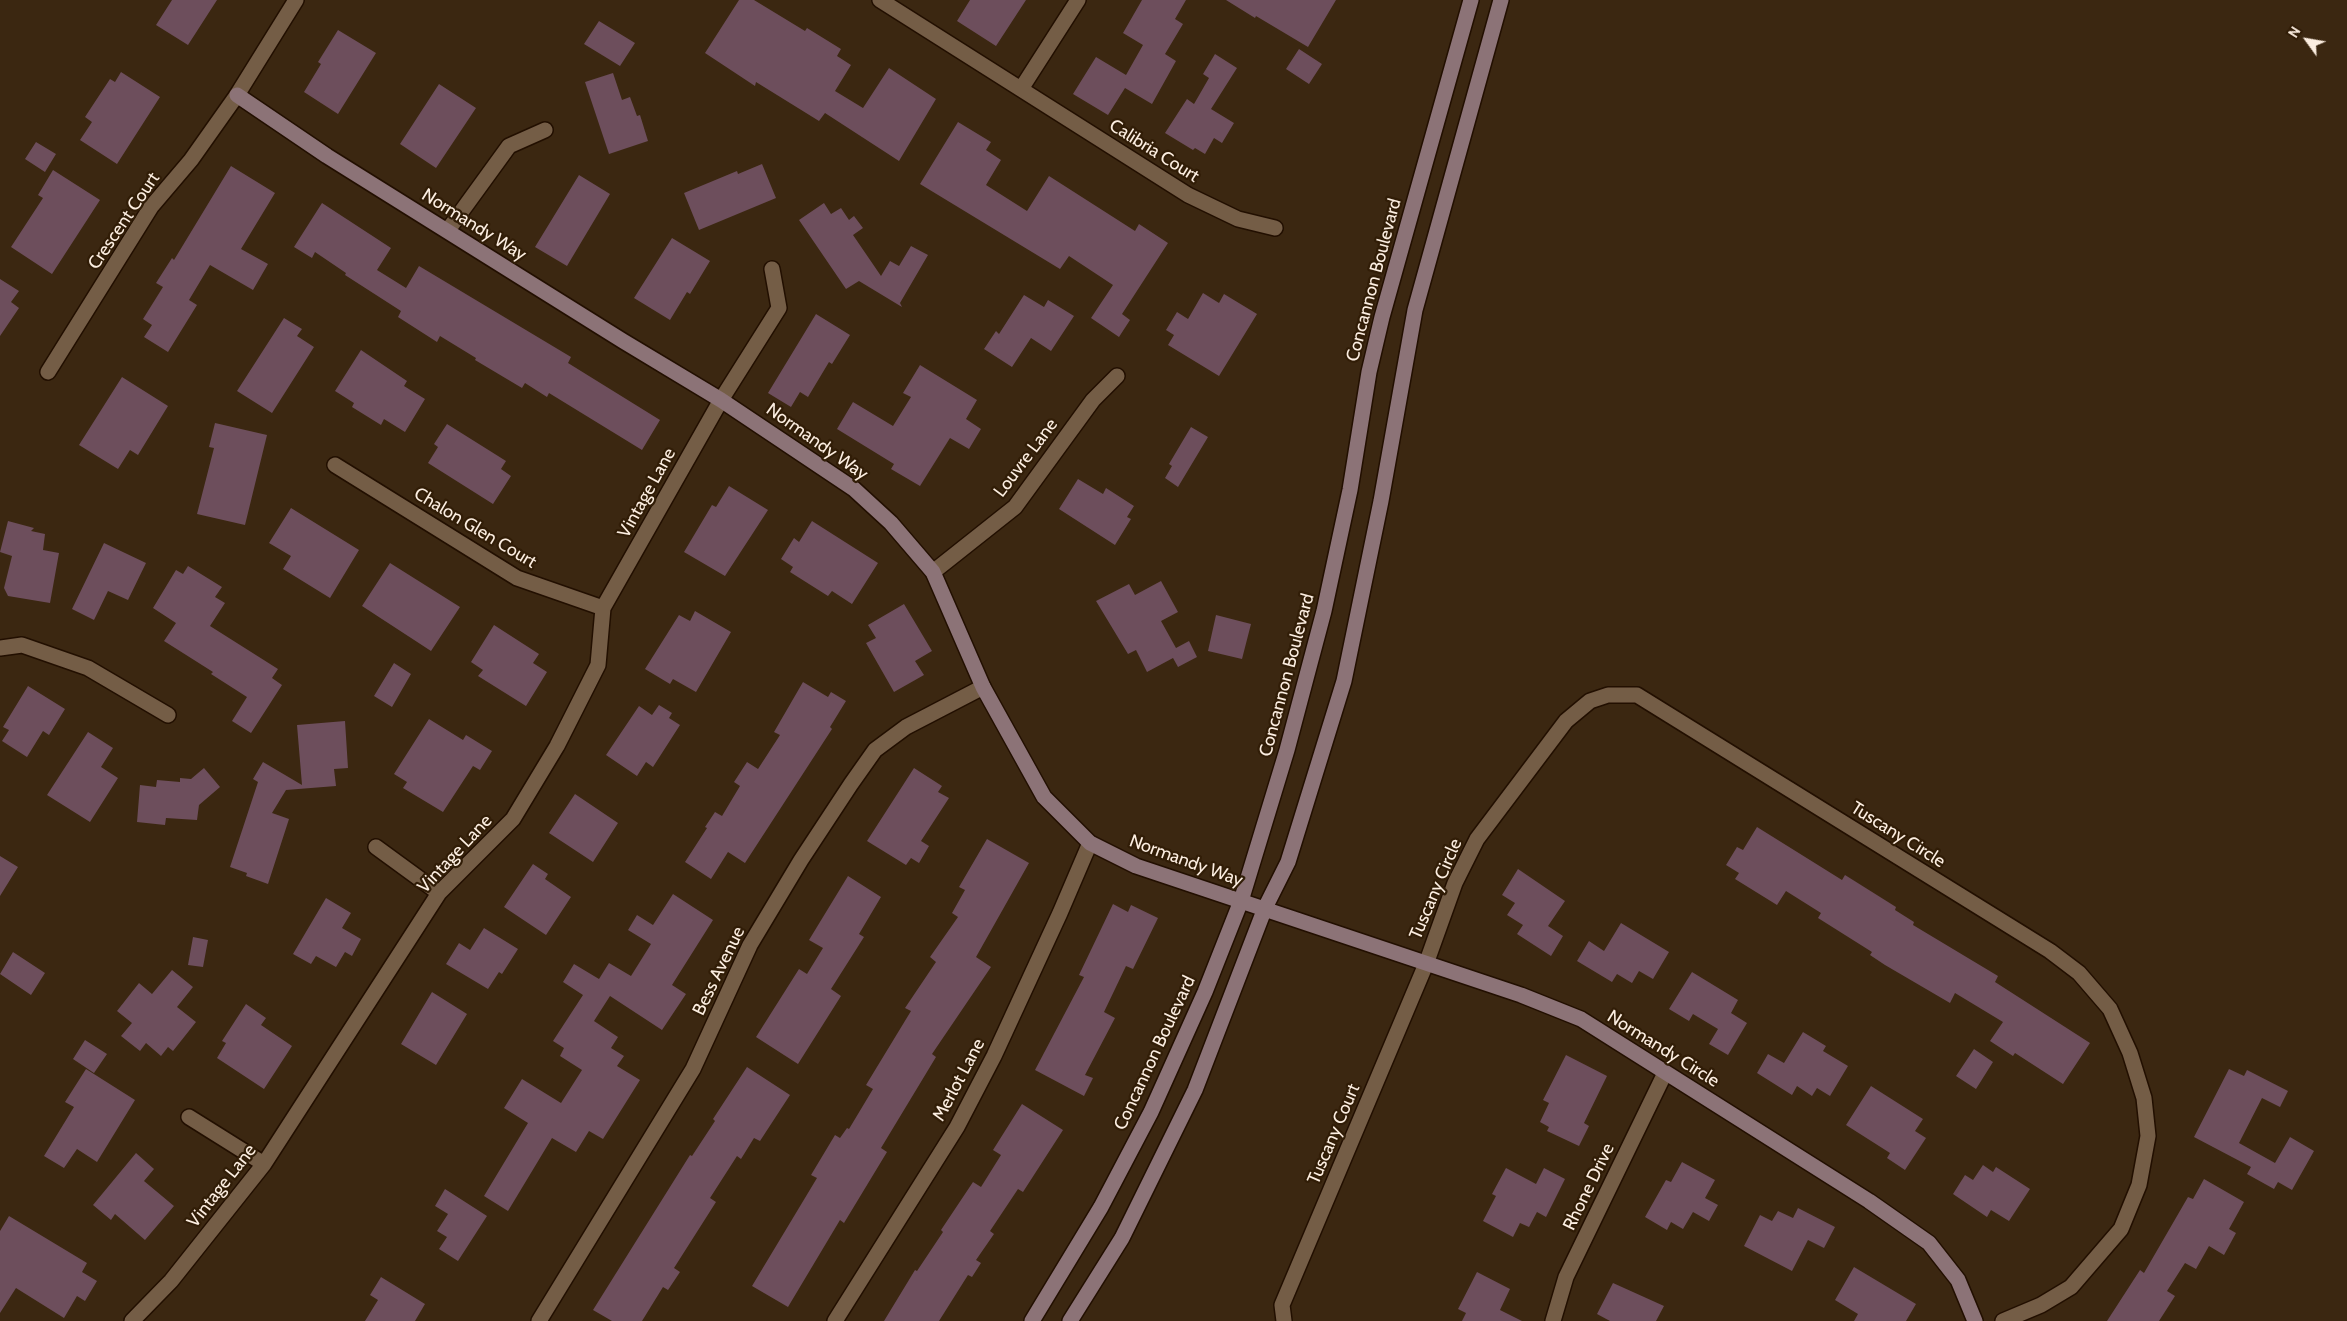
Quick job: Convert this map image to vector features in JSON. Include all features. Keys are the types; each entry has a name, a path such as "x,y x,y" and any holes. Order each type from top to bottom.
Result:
{"main road":[{"name":"Concannon Boulevard","path":"1032,1321 1101,1207 1151,1112 1206,992 1241,901 1287,750 1324,611 1350,490 1369,372 1382,316 1471,0"},
{"path":"1070,1321 1122,1238 1195,1090 1265,908 1288,862 1344,681 1381,501 1415,310 1501,0"},
{"name":"Normandy Way","path":"236,95 327,156 721,400 854,489 891,523 933,572 983,687 1044,797 1090,843 1136,866 1265,908"},
{"name":"Normandy Circle","path":"1265,908 1521,995 1581,1019 1869,1201 1929,1243 1958,1280 1975,1321"}],"street":[{"name":"Crescent Court","path":"48,372 151,207 191,160 236,95 296,0"},
{"name":"Calibria Court","path":"880,0 1203,203 1247,222 1275,228"},
{"path":"1021,89 1078,0"},
{"path":"448,230 509,146 545,130"},
{"name":"Vintage Lane","path":"132,1321 171,1281 264,1164 439,893 513,819 557,746 598,665 603,608 721,400 779,308 772,269"},
{"name":"Louvre Lane","path":"933,572 1016,507 1093,400 1118,376"},
{"name":"Chalon Glen Court","path":"335,465 517,578 603,608"},
{"path":"0,648 22,645 88,668 168,715"},
{"name":"Bess Avenue","path":"539,1321 693,1069 750,945 800,860 851,784 875,750 906,727 983,687"},
{"name":"Tuscany Circle","path":"1426,964 1455,883 1477,839 1566,721 1590,700 1608,695 1638,695 2050,952 2078,973 2110,1009 2130,1053 2144,1098 2148,1136 2139,1185 2121,1228 2071,1287 2041,1305 2003,1321"},
{"name":"Merlot Lane","path":"835,1321 961,1119 998,1047 1090,843"},
{"path":"376,847 439,893"},
{"name":"Tuscany Court","path":"1284,1321 1282,1305 1426,964"},
{"name":"Rhone Drive","path":"1553,1321 1566,1277 1665,1073"},
{"path":"189,1117 264,1164"}],"building":[{"path":"172,0 217,0 188,45 156,25"},
{"path":"739,0 754,0 805,31 807,28 841,49 837,56 851,65 835,91 863,108 889,68 936,99 899,161 825,113 819,121 756,82 755,86 705,53"},
{"path":"970,0 1026,0 996,46 957,21"},
{"path":"1142,0 1186,0 1175,19 1183,24 1165,54 1176,61 1152,104 1125,88 1108,115 1073,94 1096,57 1126,75 1143,45 1123,33"},
{"path":"1226,0 1336,0 1308,47"},
{"path":"599,21 635,43 620,66 584,44"},
{"path":"338,30 376,53 338,114 304,92 321,64 318,62"},
{"path":"1299,49 1322,64 1309,84 1286,69"},
{"path":"1215,54 1237,68 1211,109 1234,123 1222,143 1214,138 1205,154 1195,148 1193,150 1165,133 1187,99 1194,104 1209,78 1203,74"},
{"path":"121,72 160,97 117,164 80,140 92,122 85,117 110,79 115,82"},
{"path":"613,73 622,100 630,97 637,116 640,115 648,141 609,154 585,82"},
{"path":"439,84 476,108 436,168 400,144"},
{"path":"958,122 991,142 986,150 1001,160 986,185 1027,211 1049,176 1135,231 1139,224 1168,243 1122,314 1130,320 1119,337 1091,318 1113,285 1069,256 1060,269 920,184"},
{"path":"36,142 56,154 45,172 25,159"},
{"path":"762,164 776,198 699,230 684,193 737,171 738,174"},
{"path":"231,166 275,193 241,249 268,264 253,290 210,265 189,300 197,305 168,352 144,337 152,325 143,319 163,287 156,283 172,258 174,260"},
{"path":"53,170 100,200 52,274 11,247 43,198 38,195"},
{"path":"579,175 610,194 567,266 535,247"},
{"path":"322,203 391,248 377,270 406,288 419,266 571,357 568,363 660,420 642,450 549,393 547,397 525,383 522,388 475,360 476,358 440,336 437,342 398,317 401,311 345,275 346,273 315,252 312,258 294,247"},
{"path":"824,203 831,214 841,208 849,220 854,216 863,228 853,235 881,276 890,261 899,266 911,246 928,255 900,303 902,307 859,281 846,289 799,220"},
{"path":"672,238 710,261 690,294 687,292 670,320 634,298"},
{"path":"0,279 19,291 11,302 19,308 0,336"},
{"path":"1203,293 1219,303 1224,294 1257,314 1219,376 1168,345 1174,335 1166,330 1177,312 1188,319"},
{"path":"1024,295 1044,307 1048,300 1074,316 1051,351 1031,338 1012,367 984,349 996,331 999,334"},
{"path":"816,314 850,335 832,364 829,362 808,397 800,392 791,407 768,393"},
{"path":"284,318 302,329 297,336 314,347 272,413 237,391"},
{"path":"361,350 407,381 404,386 425,399 405,432 384,419 381,425 352,407 354,403 335,391"},
{"path":"920,365 977,400 966,419 981,429 969,449 950,438 920,486 891,469 894,464 837,429 853,402 893,426 911,397 903,393"},
{"path":"122,377 168,406 138,455 130,450 118,469 79,445"},
{"path":"215,423 267,435 245,525 197,514 214,448 209,447"},
{"path":"447,424 506,461 501,469 511,476 493,504 428,463 438,447 434,444"},
{"path":"1191,427 1208,437 1178,487 1165,478 1172,466 1169,464"},
{"path":"1078,479 1103,494 1106,488 1134,506 1127,517 1131,519 1115,545 1059,509"},
{"path":"729,486 768,510 725,576 684,552 712,505 716,507"},
{"path":"291,508 359,550 330,598 283,569 291,556 269,543"},
{"path":"8,521 34,528 31,531 45,534 43,550 59,553 50,603 8,596 4,588 12,556 0,552"},
{"path":"812,521 878,563 852,604 832,591 828,596 790,572 793,567 781,559 794,538 799,542"},
{"path":"104,543 146,563 128,600 108,591 94,620 72,609"},
{"path":"390,563 460,607 431,651 362,606"},
{"path":"188,566 222,587 215,597 225,603 210,626 278,669 272,678 282,685 251,733 232,721 247,697 211,674 213,672 164,641 176,623 153,608 176,570 183,574"},
{"path":"1161,581 1178,612 1161,621 1176,648 1189,641 1197,657 1178,667 1173,658 1147,672 1136,650 1128,654 1096,601 1129,584 1135,595"},
{"path":"904,604 932,651 915,661 924,675 894,692 866,643 876,638 868,625"},
{"path":"695,611 731,632 696,692 673,679 670,684 645,669 679,615 690,621"},
{"path":"1216,615 1251,624 1242,659 1208,651"},
{"path":"494,625 539,654 533,663 547,672 526,706 478,676 483,670 471,662"},
{"path":"394,663 411,674 392,707 374,696"},
{"path":"803,682 828,697 831,692 846,701 830,727 832,729 745,863 728,852 711,879 685,862 715,812 722,816 740,786 734,782 747,762 758,769 780,735 774,732"},
{"path":"28,686 65,709 49,735 43,731 27,757 2,741 9,730 3,727"},
{"path":"659,705 672,713 669,718 680,725 653,767 646,762 637,776 606,755 639,706 652,715"},
{"path":"429,719 463,740 466,735 492,751 480,770 473,766 443,812 403,788 407,782 394,774"},
{"path":"345,721 348,768 334,769 336,786 286,790 272,813 289,819 268,884 246,876 247,873 230,867 258,782 253,779 263,762 302,785 297,725"},
{"path":"88,732 113,748 101,767 118,778 90,822 47,795"},
{"path":"204,768 220,787 199,805 197,820 166,818 165,825 137,822 140,785 156,787 157,780 180,782 180,778 191,779"},
{"path":"914,768 942,786 938,792 949,798 921,841 929,846 919,863 911,858 906,865 867,841"},
{"path":"575,794 618,823 593,862 549,833"},
{"path":"1757,827 1842,880 1845,875 1896,907 1895,910 1914,922 1913,925 1998,976 1995,982 2090,1043 2063,1084 2015,1053 2013,1056 1990,1041 2003,1022 1955,993 1950,1003 1885,965 1870,955 1872,952 1818,918 1821,913 1786,891 1777,905 1735,879 1739,873 1726,865 1737,847 1743,850"},
{"path":"987,839 1029,863 976,957 991,967 932,1054 936,1057 881,1148 887,1152 844,1223 840,1220 788,1307 752,1286 817,1178 811,1175 835,1135 840,1138 847,1128 849,1129 873,1089 866,1085 911,1011 905,1008 936,962 930,957 958,917 952,913 965,890 959,887"},
{"path":"0,856 18,867 0,896"},
{"path":"533,864 548,874 545,879 571,897 546,935 504,907"},
{"path":"1518,869 1565,901 1548,926 1563,936 1551,956 1517,934 1523,925 1507,915 1515,903 1502,895"},
{"path":"848,876 881,897 859,934 864,937 831,989 841,996 798,1064 756,1037 799,969 807,974 823,948 809,940"},
{"path":"673,894 713,920 672,985 686,994 662,1030 610,996 594,1021 618,1037 611,1048 624,1056 617,1066 640,1080 603,1139 589,1131 576,1152 552,1138 508,1211 484,1196 528,1123 504,1108 522,1079 561,1103 582,1070 560,1056 564,1048 553,1041 583,995 563,982 574,964 599,979 609,963 631,976 651,944 628,930 637,915 653,925"},
{"path":"326,898 351,913 342,928 361,939 352,956 345,952 336,967 316,956 311,964 293,954"},
{"path":"1113,904 1128,912 1131,905 1158,918 1133,969 1126,966 1104,1012 1115,1018 1085,1075 1093,1078 1084,1096 1035,1070 1084,977 1079,975"},
{"path":"1621,923 1669,952 1653,979 1639,971 1632,983 1617,974 1612,982 1577,961 1589,941 1604,951"},
{"path":"484,928 518,949 502,974 499,972 488,989 446,964 459,943 470,950"},
{"path":"193,937 208,940 203,967 188,965"},
{"path":"13,952 45,973 31,995 0,974"},
{"path":"172,970 193,987 177,1007 196,1022 173,1051 168,1047 161,1056 146,1043 140,1051 121,1036 132,1023 117,1011 139,983 152,994"},
{"path":"1692,972 1738,1000 1731,1013 1747,1023 1728,1055 1709,1044 1718,1029 1693,1014 1689,1021 1669,1009"},
{"path":"432,992 467,1014 436,1065 401,1044"},
{"path":"246,1004 266,1018 261,1025 292,1046 264,1089 217,1058 226,1043 222,1041"},
{"path":"1803,1032 1826,1046 1823,1051 1848,1066 1830,1096 1817,1088 1812,1096 1797,1086 1792,1095 1757,1073 1768,1054 1784,1063"},
{"path":"85,1040 107,1054 94,1073 73,1059"},
{"path":"1974,1049 1993,1062 1976,1089 1956,1076"},
{"path":"1566,1055 1607,1076 1584,1123 1589,1126 1579,1146 1547,1131 1549,1127 1540,1122 1549,1103 1543,1100"},
{"path":"747,1067 790,1095 760,1141 754,1138 741,1159 737,1156 710,1198 716,1202 674,1268 680,1272 668,1290 663,1287 642,1321 612,1321 593,1310 690,1155 692,1156 715,1121 713,1119"},
{"path":"86,1069 135,1100 97,1162 77,1149 64,1168 44,1156 74,1107 65,1102"},
{"path":"2229,1069 2244,1076 2247,1070 2288,1091 2280,1107 2262,1098 2239,1143 2275,1163 2290,1137 2314,1151 2292,1190 2278,1182 2274,1189 2247,1174 2251,1167 2194,1137"},
{"path":"1871,1086 1923,1119 1915,1131 1926,1138 1905,1170 1887,1158 1890,1153 1846,1125"},
{"path":"1022,1104 1063,1130 1023,1192 1018,1189 990,1231 994,1234 976,1260 981,1263 972,1277 968,1275 939,1321 884,1321 915,1270 917,1271 943,1232 941,1230 973,1182 981,1187 1001,1155 993,1150"},
{"path":"136,1153 154,1169 144,1181 174,1206 145,1240 115,1214 111,1220 93,1205"},
{"path":"1682,1162 1715,1180 1705,1198 1718,1205 1709,1221 1693,1212 1683,1229 1671,1222 1667,1230 1645,1217 1666,1180 1671,1182"},
{"path":"1983,1165 1993,1172 1996,1167 2030,1189 2009,1221 1991,1210 1987,1217 1953,1194 1965,1175 1973,1180"},
{"path":"1506,1168 1536,1184 1544,1168 1565,1179 1546,1217 1537,1212 1529,1227 1520,1223 1513,1237 1483,1221 1496,1196 1492,1194"},
{"path":"2204,1179 2244,1202 2229,1229 2236,1233 2224,1255 2209,1246 2196,1269 2185,1263 2167,1291 2175,1296 2159,1321 2107,1321 2140,1270 2144,1273 2188,1197 2193,1199"},
{"path":"445,1189 487,1216 458,1261 439,1249 447,1237 437,1231 448,1214 435,1206"},
{"path":"1798,1208 1835,1227 1824,1248 1808,1240 1792,1271 1744,1246 1760,1215 1772,1221 1778,1211 1793,1218"},
{"path":"9,1216 87,1263 82,1272 97,1281 85,1301 77,1296 64,1318 16,1288 0,1313 0,1231"},
{"path":"1854,1267 1916,1304 1906,1321 1854,1321 1858,1314 1835,1300"},
{"path":"1477,1272 1510,1289 1500,1310 1522,1321 1462,1321 1466,1313 1458,1309"},
{"path":"381,1277 425,1304 415,1321 365,1321 378,1300 370,1295"},
{"path":"1613,1283 1664,1306 1656,1321 1610,1321 1597,1314"}]}
